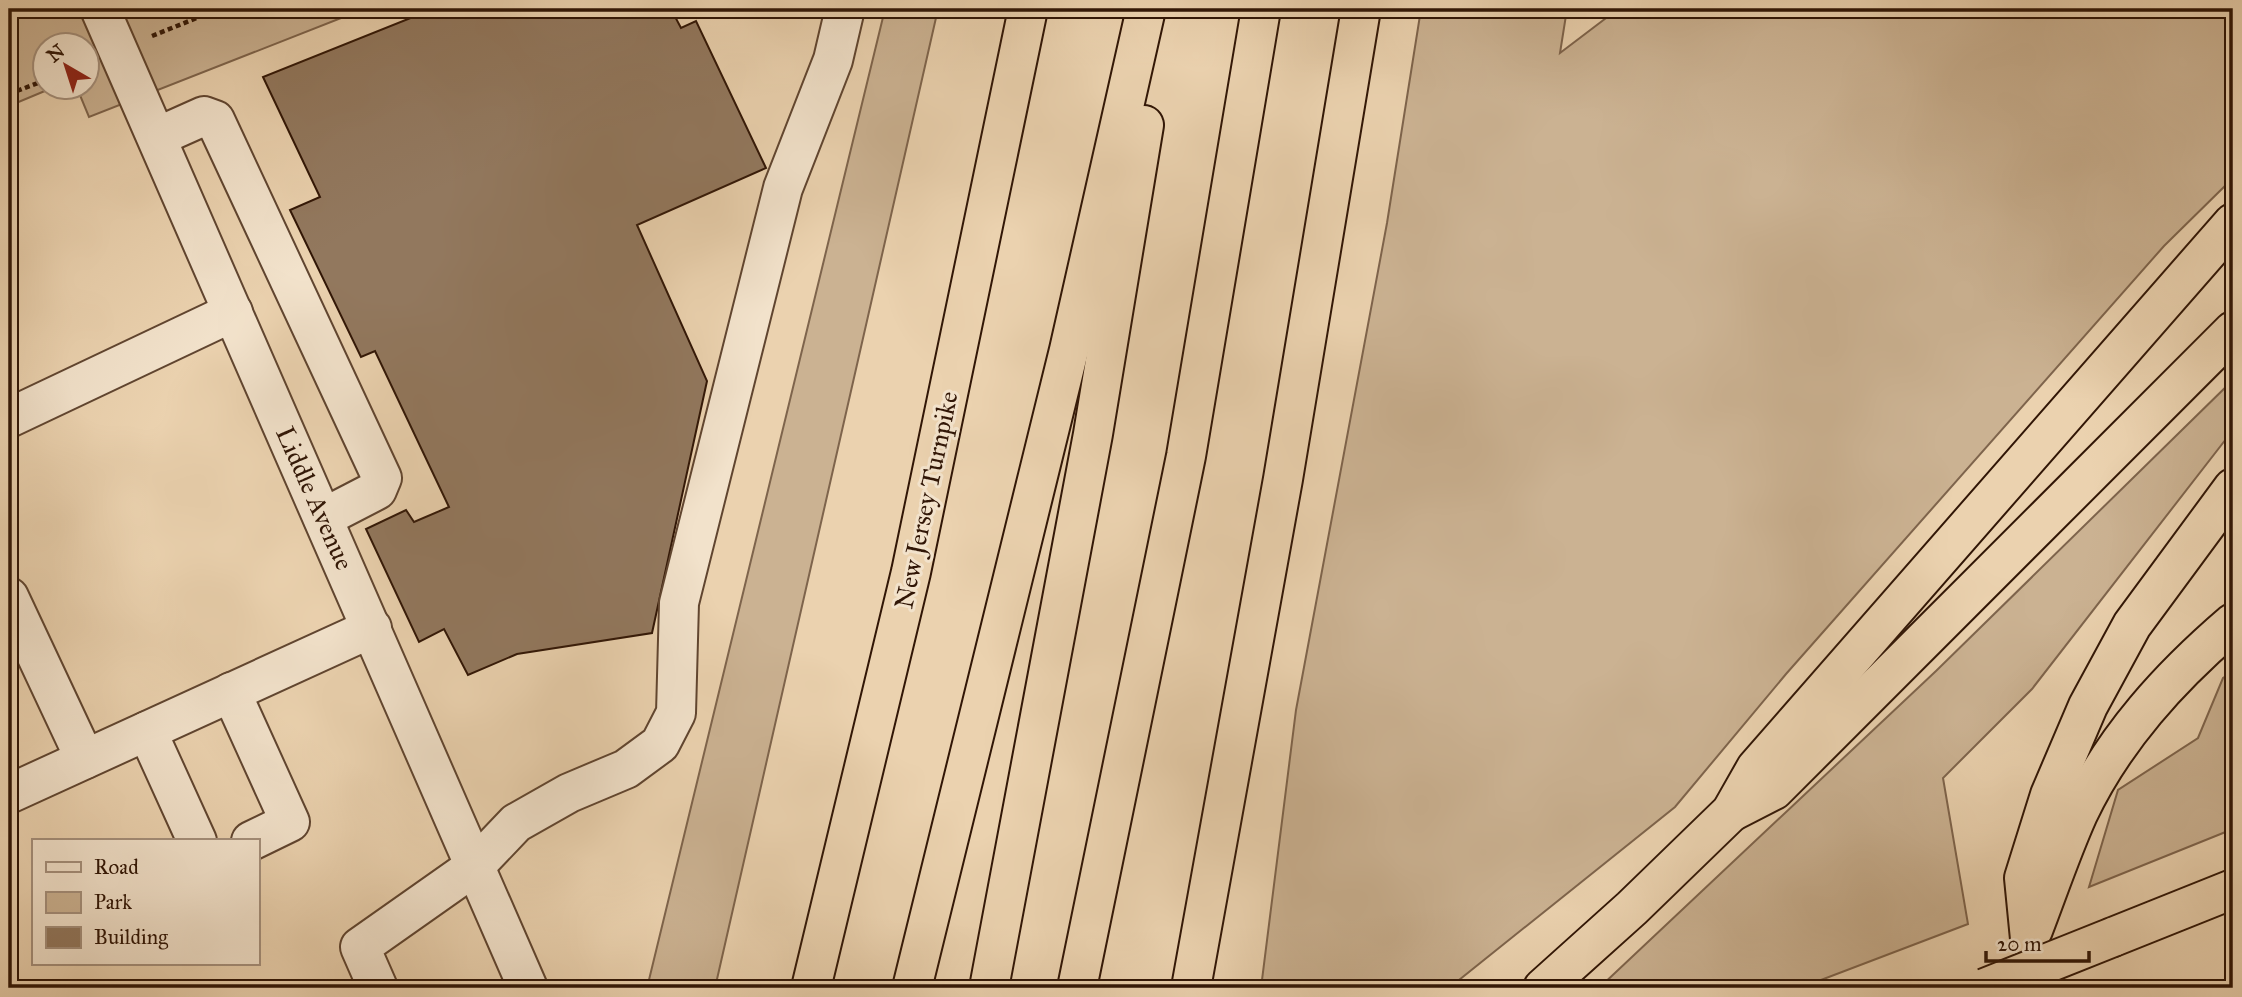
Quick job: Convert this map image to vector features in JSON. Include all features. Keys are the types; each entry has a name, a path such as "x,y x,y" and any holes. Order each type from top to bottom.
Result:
{"highway":[{"name":"New Jersey Turnpike","path":"811,988 911,572 1028,9"},
{"path":"912,988 1069,350 1146,9"},
{"path":"989,988 1093,434 1164,9"},
{"path":"1076,988 1186,456 1261,9"},
{"path":"1191,988 1283,479 1361,9"},
{"path":"1543,988 1632,908 1731,812 1756,768 2233,223"},
{"path":"1731,812 1774,790 2233,331"},
{"path":"2030,939 2024,878 2050,795 2088,706 2132,625 2233,488"},
{"path":"2018,988 2030,939 2078,814 2103,769 2140,715 2179,671 2233,623"},
{"path":"1985,988 2233,889"}],"street":[{"name":"Liddle Avenue","path":"100,9 528,988"},
{"path":"379,988 360,947 475,866 516,823 569,793 626,769 660,744 676,713 679,603 783,188 833,61 844,13 841,9"},
{"path":"157,137 204,116 215,120 382,478 377,491 323,518"},
{"path":"9,418 233,312"},
{"path":"9,597 85,760"},
{"path":"9,794 372,628"},
{"path":"231,692 290,822 255,839"},
{"path":"147,731 196,839"}],"path":[{"path":"146,38 219,9"},
{"path":"9,94 32,85"}],"green space":[{"path":"9,9 364,9 89,117 83,102 102,102 102,32 32,32 32,96 9,106"},
{"path":"885,9 938,9 715,988 647,988"},
{"path":"1421,9 1567,9 1560,53 1618,9 2233,9 2233,178 2164,246 1786,674 1675,807 1449,988 1261,988 1296,710 1387,223"},
{"path":"2233,380 2233,430 2032,689 1943,778 1968,924 1800,988 1599,988 1936,671"},
{"path":"2233,672 2233,829 2089,887 2118,790 2198,738 2223,678"}],"building":[{"path":"433,9 671,9 681,28 696,21 766,168 637,225 707,381 652,633 517,654 468,675 444,629 419,642 366,529 406,510 414,522 449,507 375,351 361,357 290,210 320,197 263,77"}]}
